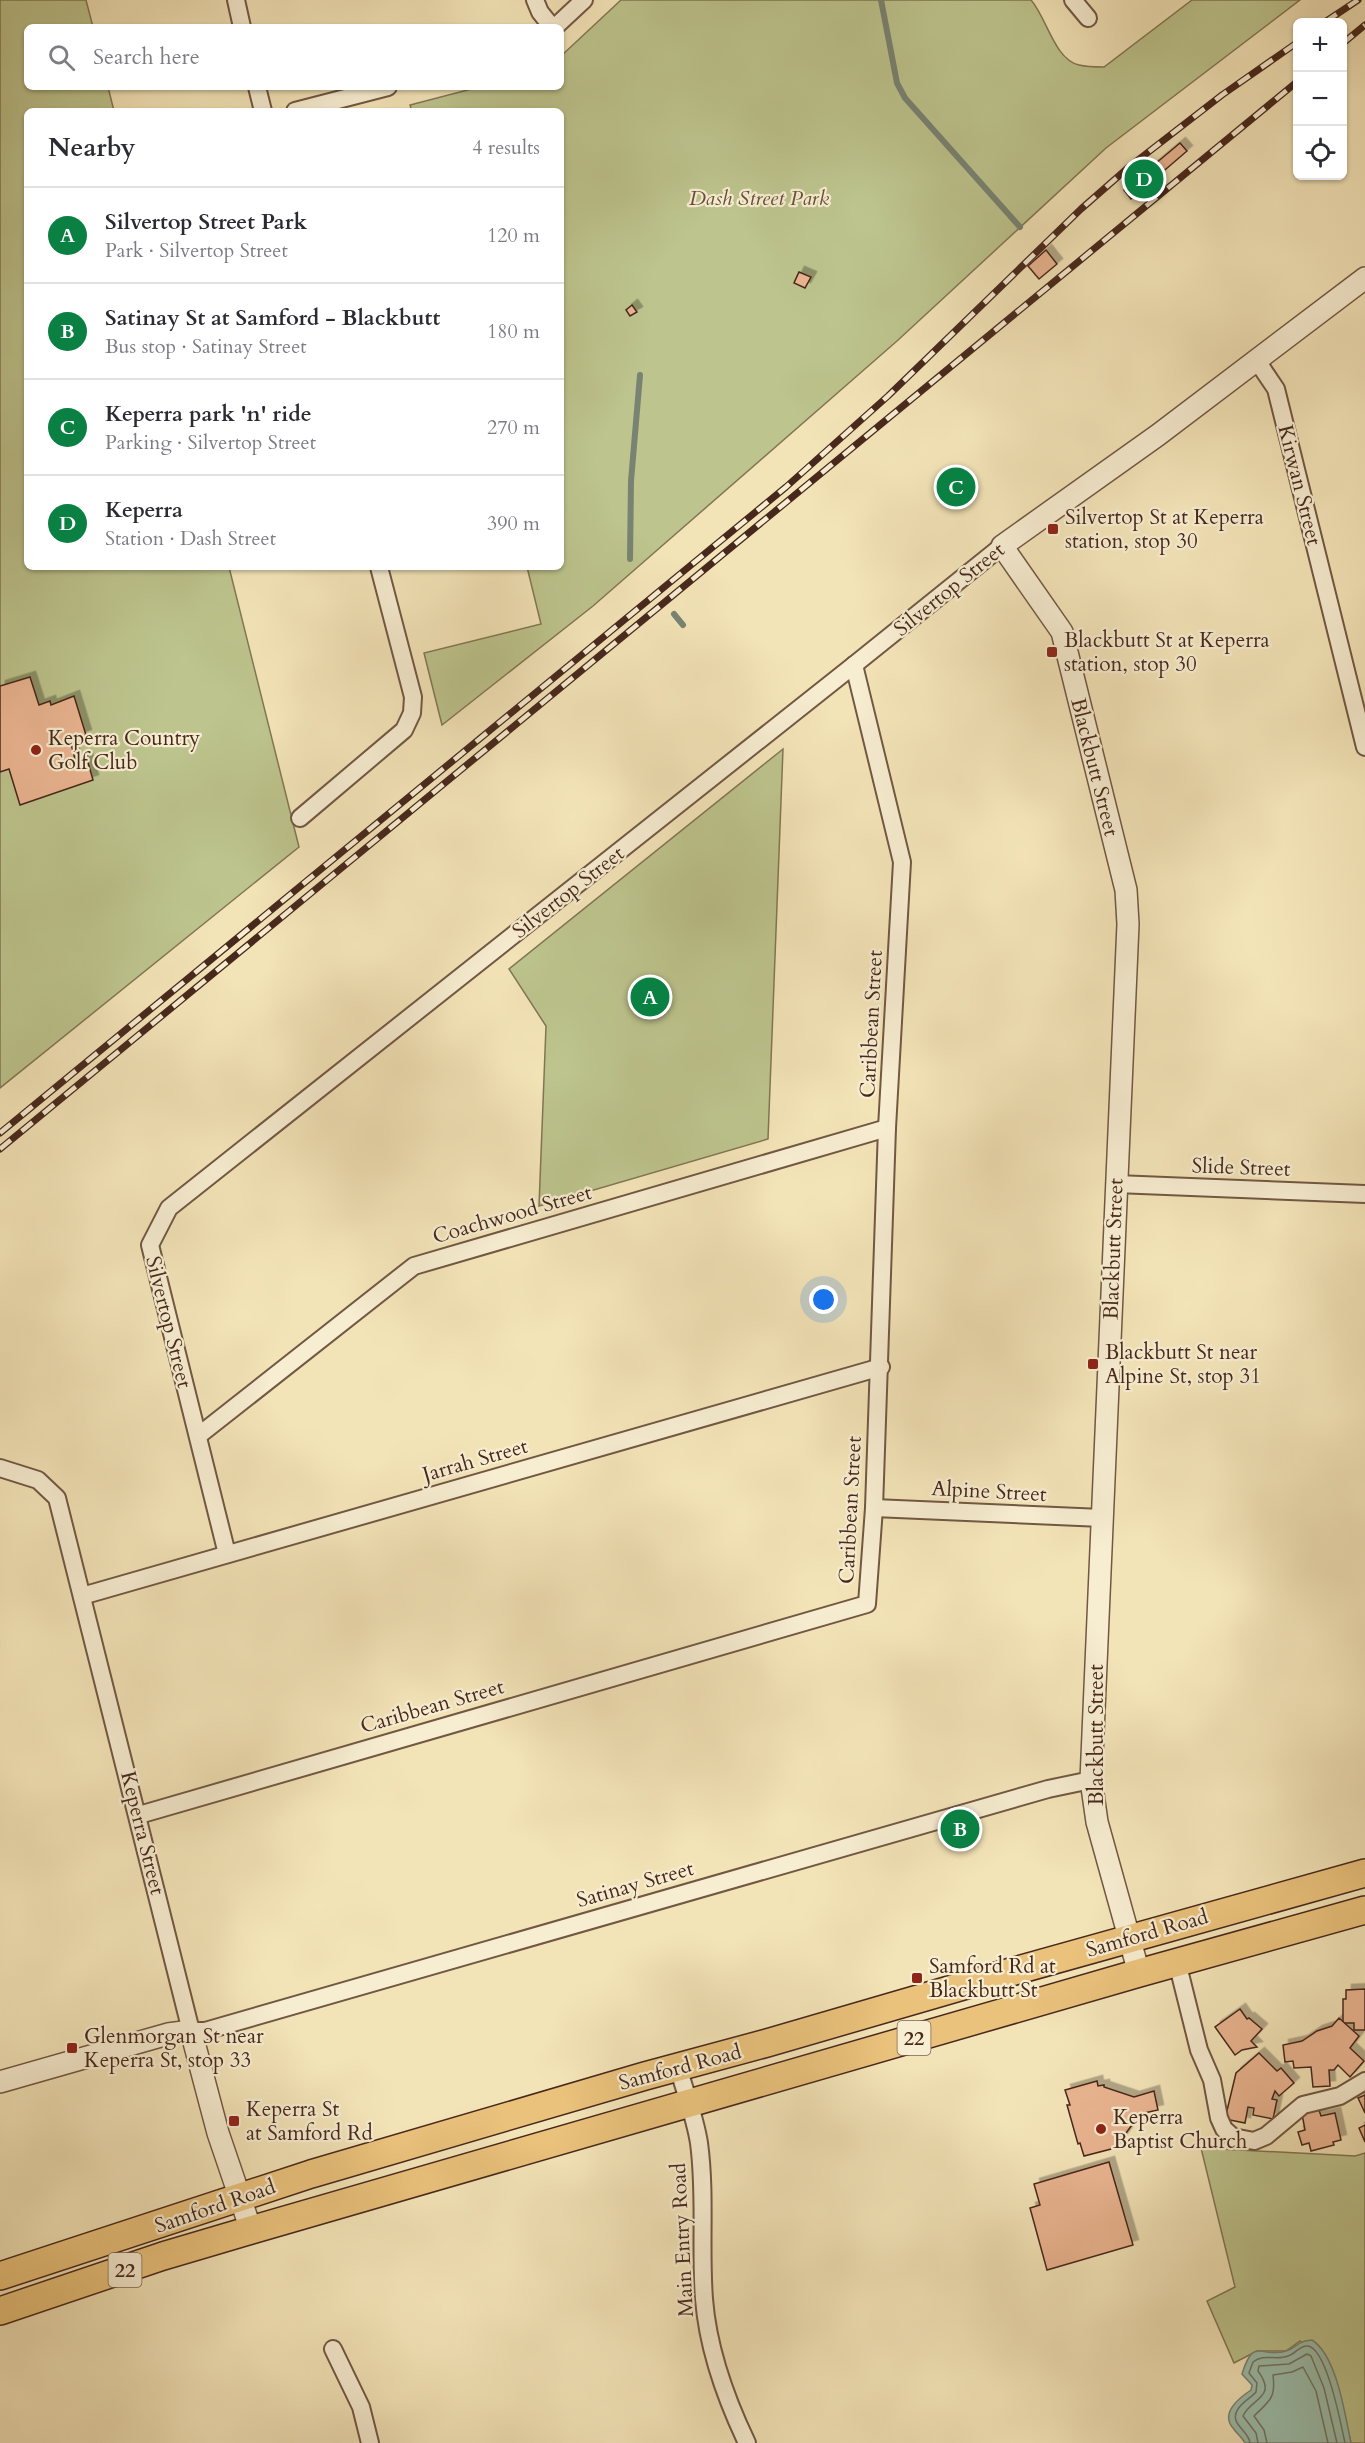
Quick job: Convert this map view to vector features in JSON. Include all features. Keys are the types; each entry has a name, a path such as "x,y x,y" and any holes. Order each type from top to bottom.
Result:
{"main road":[{"name":"Samford Road","path":"0,2276 311,2174 678,2067 1365,1873"},
{"name":"Samford Road","path":"0,2311 163,2256 251,2230 1177,1962 1365,1910"}],"street":[{"path":"236,0 241,24"},
{"path":"535,0 540,12 550,24"},
{"path":"556,24 584,0"},
{"path":"1073,0 1088,18"},
{"path":"258,90 262,108"},
{"path":"307,108 376,90"},
{"path":"1257,361 1365,278"},
{"name":"Silvertop Street","path":"227,1554 150,1245 169,1208 1002,546 1257,361"},
{"name":"Kirwan Street","path":"1257,361 1276,389 1365,747"},
{"name":"Blackbutt Street","path":"1002,546 1062,632 1126,890 1128,924 1091,1780 1097,1822 1139,1973"},
{"path":"300,818 404,730 412,713 412,697 380,570"},
{"name":"Caribbean Street","path":"138,1815 867,1604 881,1367 888,1128 902,861 854,665"},
{"name":"Coachwood Street","path":"198,1436 414,1266 888,1128"},
{"name":"Slide Street","path":"1116,1184 1365,1194"},
{"name":"Jarrah Street","path":"82,1596 881,1367"},
{"name":"Keperra Street","path":"0,1468 38,1480 57,1498 218,2133 251,2230"},
{"name":"Alpine Street","path":"874,1508 1102,1518"},
{"name":"Satinay Street","path":"192,2031 205,2031 1048,1789 1091,1780"},
{"path":"1177,1962 1199,2050 1212,2080 1219,2118 1224,2129 1233,2137 1254,2140 1266,2136 1294,2110 1303,2105 1340,2096 1365,2081"},
{"path":"0,2082 168,2034 192,2031"},
{"name":"Main Entry Road","path":"678,2067 698,2139 702,2173 704,2300 713,2355 730,2407 747,2443"},
{"path":"333,2349 361,2407 370,2443"}],"green space":[{"path":"0,0 86,0 92,24 24,24 24,90 109,90 113,108 24,108 24,570 230,570 299,847 0,1088"},
{"name":"Dash Street Park","path":"621,0 1031,0 1063,55 1079,65 1104,67 1192,0 1300,0 1106,148 897,341 593,606 442,725 424,653 541,624 528,570 564,570 564,108 411,108 410,105 468,90 564,90 564,53"},
{"path":"783,749 768,1139 539,1206 546,1026 509,969"},
{"path":"1201,2148 1355,2156 1365,2153 1365,2443 1351,2443 1337,2384 1300,2341 1286,2351 1257,2351 1234,2363 1207,2301 1235,2287"}],"water":[{"path":"1312,2340 1321,2348 1334,2372 1351,2443 1245,2443 1233,2428 1229,2417 1233,2406 1251,2390 1252,2385 1242,2374 1246,2362 1255,2352 1278,2353"}],"building":[{"path":"1180,143 1187,151 1131,199 1124,190"},
{"path":"1046,250 1057,264 1039,279 1028,266"},
{"path":"799,272 811,277 805,288 794,283"},
{"path":"632,305 637,312 630,316 626,310"},
{"name":"Keperra Country Golf Club","path":"30,677 39,705 50,701 51,705 74,696 86,735 70,740 76,763 87,759 93,780 20,805 9,769 0,772 0,686"},
{"path":"1365,1989 1365,2030 1354,2030 1354,2023 1343,2023 1343,1999 1346,1999 1346,1990"},
{"path":"1240,2009 1247,2019 1249,2018 1262,2029 1251,2041 1257,2047 1242,2050 1235,2055 1215,2027"},
{"path":"1339,2018 1359,2036 1350,2048 1364,2061 1350,2077 1338,2065 1334,2070 1329,2070 1330,2086 1313,2087 1311,2067 1294,2068 1293,2061 1285,2062 1283,2045 1302,2041 1317,2031 1332,2026"},
{"path":"1259,2053 1277,2071 1281,2068 1294,2083 1279,2096 1275,2091 1272,2099 1277,2100 1273,2119 1253,2115 1254,2108 1248,2107 1245,2123 1225,2119 1236,2073"},
{"name":"Keperra Baptist Church","path":"1097,2081 1098,2086 1104,2085 1104,2087 1134,2097 1154,2091 1158,2110 1140,2114 1115,2148 1084,2156 1080,2143 1078,2144 1065,2090"},
{"path":"1365,2095 1365,2113 1358,2098"},
{"path":"1319,2110 1321,2116 1335,2113 1341,2140 1333,2142 1334,2145 1311,2151 1309,2143 1302,2145 1298,2132 1305,2130 1302,2114"},
{"path":"1365,2125 1365,2142 1359,2128"},
{"path":"1109,2162 1133,2245 1047,2270 1030,2208 1040,2205 1034,2184"}],"waterway":[{"path":"881,0 897,83 905,98 1020,227"},
{"path":"630,559 631,481 640,375"},
{"path":"674,614 683,625"}],"railway":[{"path":"1331,18 1358,0"},
{"path":"1347,40 1365,25"},
{"path":"0,1133 786,487 888,396 1081,209 1129,167 1222,95 1293,45"},
{"path":"0,1149 1293,85"}],"place":[{"name":"Keperra","path":"1144,179"},
{"name":"Keperra park 'n' ride","path":"956,487"},
{"name":"Silvertop St at Keperra station, stop 30","path":"1053,529"},
{"name":"Blackbutt St at Keperra station, stop 30","path":"1052,652"},
{"name":"Keperra Country Golf Club","path":"36,750"},
{"name":"Silvertop Street Park","path":"650,997"},
{"name":"Blackbutt St near Alpine St, stop 31","path":"1093,1364"},
{"name":"Satinay St at Samford - Blackbutt","path":"960,1829"},
{"name":"Samford Rd at Blackbutt St","path":"917,1978"},
{"name":"Glenmorgan St near Keperra St, stop 33","path":"72,2048"},
{"name":"Keperra St at Samford Rd","path":"234,2121"},
{"name":"Keperra Baptist Church","path":"1101,2129"}]}
